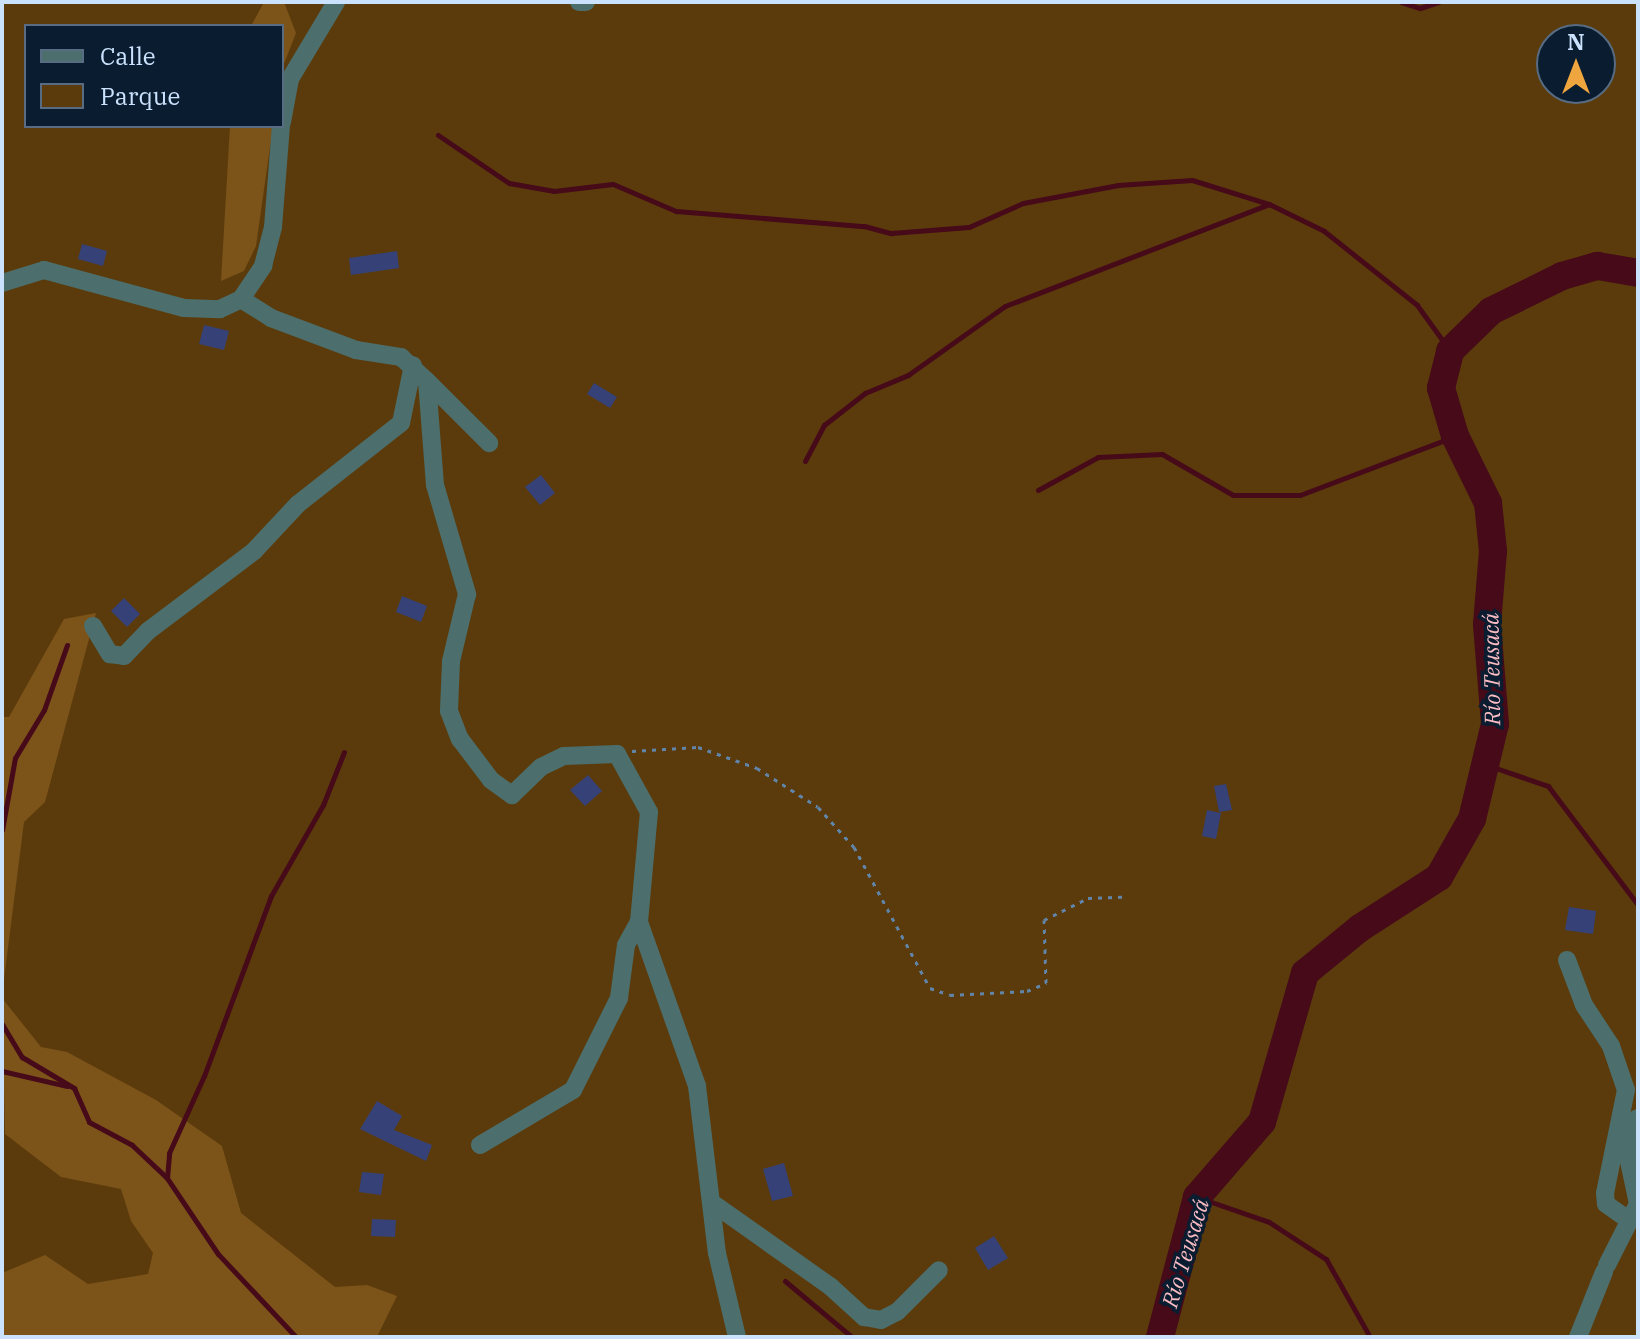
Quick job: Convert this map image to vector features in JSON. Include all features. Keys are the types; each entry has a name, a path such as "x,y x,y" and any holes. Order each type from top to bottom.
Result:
{"street":[{"path":"284,113 290,79 336,2"},
{"path":"579,2 586,2"},
{"path":"2,294 9,281 44,270 184,308 220,309 241,299 263,266 273,227 282,128"},
{"path":"241,299 271,318 413,365 489,443"},
{"path":"93,626 110,654 124,656 148,631 254,551 298,504 401,423 413,365"},
{"path":"427,381 435,485 467,594 451,661 449,711 460,739 491,780 512,795 541,767 564,756 617,754 649,812 639,922 626,945 619,998 573,1090 480,1145"},
{"path":"639,922 697,1086 711,1202 737,1337"},
{"path":"1567,960 1584,1005 1611,1046 1626,1090 1605,1193 1606,1204 1634,1209"},
{"path":"1578,1337 1634,1209 1627,1152 1632,1122 1638,1118"},
{"path":"711,1202 831,1287 864,1317 881,1320 897,1312 939,1270"}],"path":[{"path":"617,754 662,746 698,747 757,768 818,807 854,847 930,988 950,995 1027,991 1046,983 1044,920 1088,898 1122,897"}],"green space":[{"path":"2,2 1638,2 1638,1337 2,1337"}],"shaded area":[{"path":"264,2 284,2 296,33 284,64 284,24 252,24"},
{"path":"230,128 273,128 256,246 244,271 221,281"},
{"path":"96,613 45,802 24,822 2,995 2,717 9,717 64,619"},
{"path":"2,998 41,1047 67,1052 156,1100 222,1146 241,1213 335,1287 367,1285 397,1296 377,1337 2,1337 2,1273 45,1255 88,1284 148,1274 153,1253 131,1221 121,1189 61,1177 5,1134"}],"building":[{"path":"82,244 107,251 103,266 78,259"},
{"path":"397,251 399,268 351,275 349,258"},
{"path":"204,325 229,331 224,350 199,344"},
{"path":"594,383 617,397 610,408 587,394"},
{"path":"541,475 555,493 540,505 525,487"},
{"path":"402,596 427,606 421,622 396,612"},
{"path":"124,598 140,614 127,627 111,611"},
{"path":"588,775 602,791 585,806 570,790"},
{"path":"1226,784 1232,810 1219,812 1214,786"},
{"path":"1207,810 1221,813 1216,839 1202,836"},
{"path":"1569,907 1596,911 1593,934 1565,930"},
{"path":"377,1101 402,1116 394,1130 432,1145 426,1161 360,1129"},
{"path":"784,1163 793,1196 772,1201 763,1169"},
{"path":"362,1172 384,1174 381,1195 359,1192"},
{"path":"372,1219 396,1220 395,1237 371,1236"},
{"path":"994,1236 1008,1258 988,1270 975,1248"}],"waterway":[{"path":"1401,2 1420,8 1439,2"},
{"path":"438,135 509,183 554,191 613,184 676,211 864,226 891,233 969,227 1023,203 1118,185 1192,180 1269,204 1324,231 1417,305 1450,351"},
{"path":"805,461 824,425 865,393 908,375 1005,306 1269,204"},
{"name":"Río Teusacá","path":"1160,1337 1197,1197 1262,1122 1305,973 1360,928 1439,877 1472,819 1495,724 1487,624 1493,551 1488,503 1455,436 1441,388 1450,351 1491,311 1562,276 1598,266 1638,273"},
{"path":"1038,490 1098,457 1162,454 1233,495 1300,495 1455,436"},
{"path":"2,830 15,758 44,710 67,645"},
{"path":"296,1337 218,1254 167,1178 169,1153 204,1076 271,896 323,805 344,752"},
{"path":"1487,765 1548,786 1638,905"},
{"path":"2,1024 22,1057 74,1088 89,1122 132,1145 167,1178"},
{"path":"2,1071 67,1086"},
{"path":"1197,1197 1269,1222 1326,1259 1370,1337"},
{"path":"785,1281 852,1337"}]}
